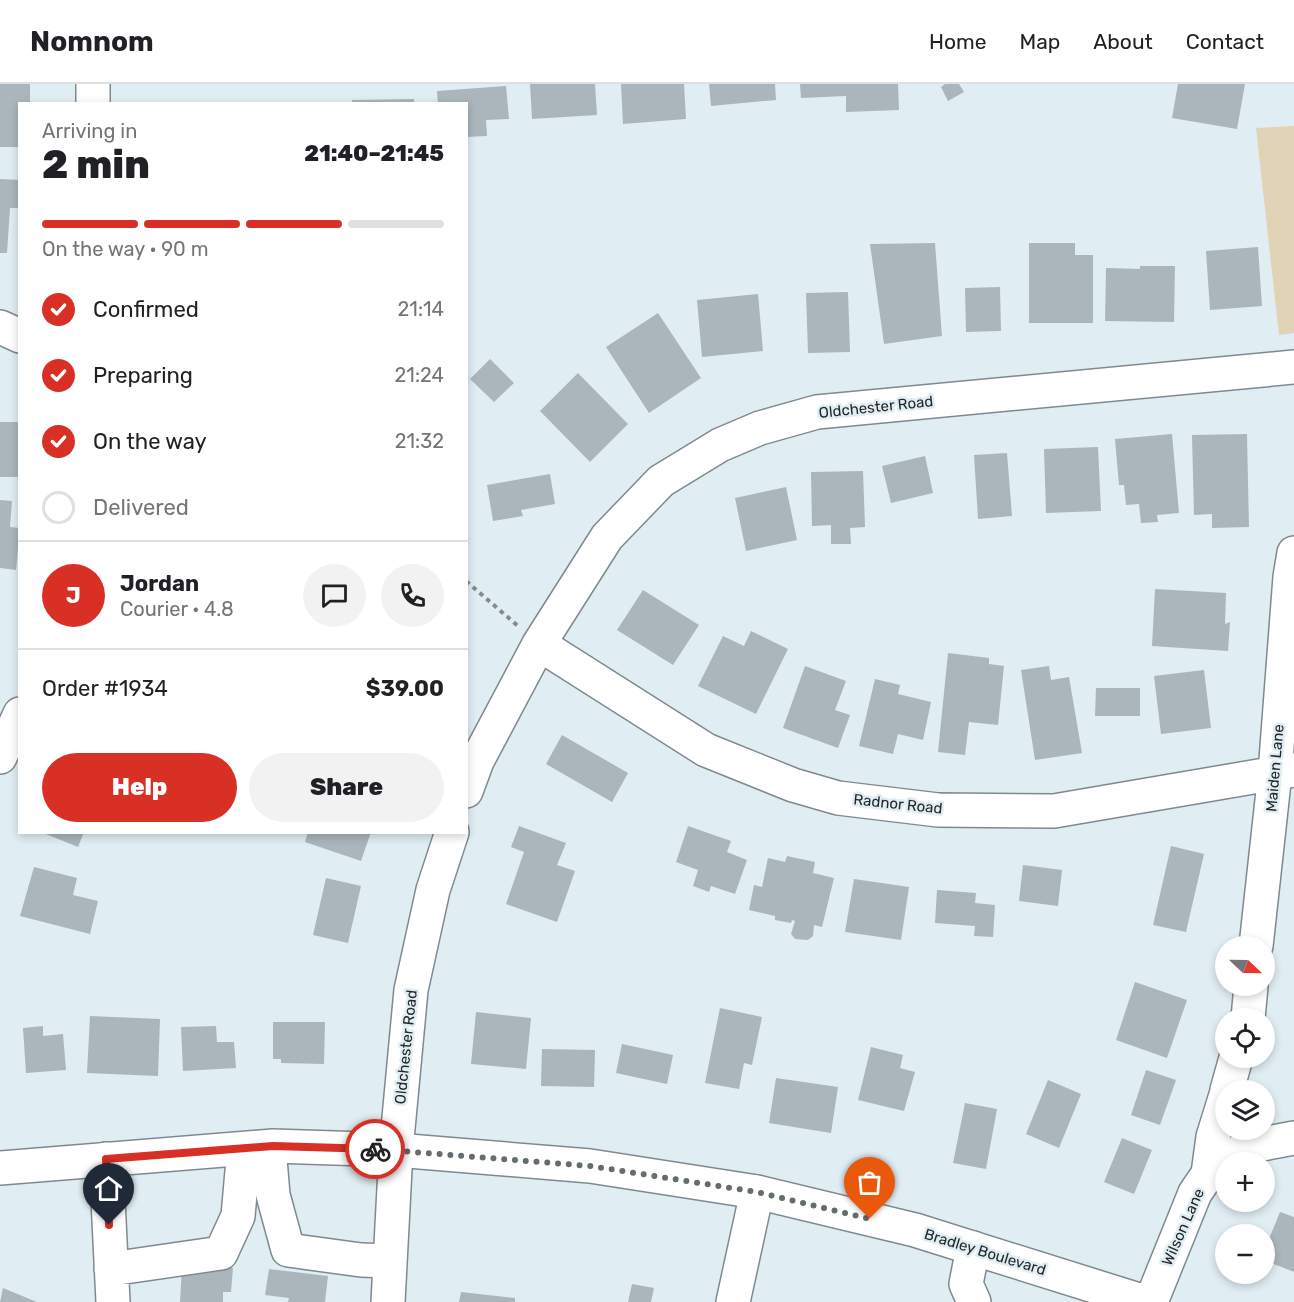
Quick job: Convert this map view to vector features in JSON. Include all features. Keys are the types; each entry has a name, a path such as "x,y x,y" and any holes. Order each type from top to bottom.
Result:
{"street":[{"path":"93,84 93,102"},
{"path":"0,327 18,335"},
{"name":"Oldchester Road","path":"468,785 477,760 539,644 607,537 661,481 720,445 760,428 816,412 1294,367"},
{"name":"Maiden Lane","path":"1258,936 1285,771 1290,577 1294,553"},
{"name":"Radnor Road","path":"539,644 706,750 793,785 838,798 938,810 1054,811 1285,771"},
{"name":"Oldchester Road","path":"388,1302 396,1150 411,990 433,890 451,834"},
{"path":"1208,1174 1215,1131"},
{"name":"Wilson Lane","path":"1151,1302 1195,1193 1208,1174 1246,1147 1294,1138"},
{"path":"256,1148 273,1195 288,1250 361,1260 390,1261"},
{"path":"111,1269 221,1253 238,1216 256,1148"},
{"name":"Bradley Boulevard","path":"0,1168 256,1148 396,1150 590,1166 757,1192 915,1230 1145,1302"},
{"path":"106,1159 113,1302"},
{"path":"733,1302 757,1192"},
{"path":"973,1248 966,1284 974,1302"}],"path":[{"path":"468,583 539,644"}],"shaded area":[{"path":"1294,126 1294,333 1279,335 1256,128"}],"building":[{"path":"0,84 30,84 30,102 18,102 18,147 0,147"},
{"path":"530,84 595,84 597,115 532,119"},
{"path":"621,84 684,84 686,119 623,124"},
{"path":"709,84 775,84 776,100 711,106"},
{"path":"800,84 898,84 899,110 846,112 846,96 801,98"},
{"path":"945,84 959,84 964,92 948,101 941,87"},
{"path":"1178,84 1245,84 1237,129 1172,118"},
{"path":"506,86 509,119 486,120 487,136 468,137 468,102 438,102 437,91"},
{"path":"414,99 414,102 352,102 352,100"},
{"path":"0,179 18,180 18,208 10,208 7,253 0,253"},
{"path":"935,243 942,336 884,344 870,244"},
{"path":"1029,243 1075,243 1075,255 1093,255 1093,323 1029,323"},
{"path":"1258,247 1262,306 1210,310 1206,251"},
{"path":"1140,266 1175,266 1174,322 1105,321 1106,268 1140,269"},
{"path":"1000,287 1001,331 966,332 965,288"},
{"path":"848,292 850,352 808,353 806,293"},
{"path":"758,294 763,351 702,357 697,300"},
{"path":"658,313 701,378 649,413 606,347"},
{"path":"490,359 514,383 494,402 470,379"},
{"path":"578,373 628,424 590,462 540,411"},
{"path":"0,422 18,422 18,477 0,477"},
{"path":"1172,434 1179,513 1157,515 1158,522 1141,523 1139,504 1126,505 1124,485 1119,485 1115,439"},
{"path":"1247,434 1249,527 1212,528 1212,514 1194,515 1192,435"},
{"path":"1098,447 1101,511 1046,513 1044,449"},
{"path":"1007,453 1012,516 978,519 974,455"},
{"path":"925,456 933,493 891,503 882,466"},
{"path":"863,471 865,527 850,528 851,544 831,544 831,525 812,526 811,472"},
{"path":"550,474 555,504 521,510 523,516 493,521 487,485"},
{"path":"786,487 797,540 746,551 735,498"},
{"path":"0,500 12,501 10,527 18,528 16,570 0,568"},
{"path":"1155,589 1226,593 1225,624 1230,622 1228,651 1152,646"},
{"path":"643,590 699,625 673,665 617,630"},
{"path":"751,631 788,649 756,714 698,686 723,636 744,646"},
{"path":"948,653 989,658 989,664 1004,666 998,725 969,722 965,755 938,752"},
{"path":"805,666 846,681 835,710 850,715 838,748 783,728"},
{"path":"1049,666 1051,680 1069,677 1082,753 1035,760 1021,670"},
{"path":"1204,670 1211,728 1161,734 1154,676"},
{"path":"875,679 900,685 898,694 931,702 923,740 898,734 893,754 859,746"},
{"path":"1096,688 1140,688 1140,716 1095,716"},
{"path":"562,735 628,773 612,802 546,764"},
{"path":"519,826 566,843 557,865 575,871 557,922 506,904 524,852 511,847"},
{"path":"688,826 731,841 727,852 747,860 735,894 711,886 709,892 693,886 698,870 676,862"},
{"path":"46,834 83,834 78,847"},
{"path":"307,834 370,834 361,861 305,842"},
{"path":"1171,846 1204,854 1186,932 1153,925"},
{"path":"787,856 815,862 813,873 834,878 822,927 814,925 813,936 808,940 795,939 791,934 795,921 792,920 791,923 775,920 775,916 749,910 754,885 762,887 768,858 785,862"},
{"path":"1023,865 1062,870 1058,906 1019,901"},
{"path":"34,867 77,878 73,895 98,901 90,934 20,916"},
{"path":"326,878 361,886 348,943 313,935"},
{"path":"854,879 909,887 901,940 845,932"},
{"path":"937,890 976,893 975,903 995,905 993,937 974,936 975,926 935,923"},
{"path":"1135,982 1187,1000 1167,1058 1116,1040"},
{"path":"720,1008 762,1017 752,1065 744,1063 739,1089 705,1083"},
{"path":"476,1012 531,1018 526,1069 471,1064"},
{"path":"90,1016 160,1019 158,1076 87,1073"},
{"path":"273,1022 325,1022 324,1064 281,1063 281,1059 273,1059"},
{"path":"43,1026 43,1036 63,1034 66,1070 26,1073 23,1028"},
{"path":"216,1026 217,1042 234,1042 236,1068 183,1071 181,1027"},
{"path":"622,1044 673,1055 667,1084 616,1073"},
{"path":"871,1047 903,1055 900,1068 915,1072 904,1111 858,1100"},
{"path":"542,1049 595,1050 594,1087 541,1086"},
{"path":"1146,1070 1176,1080 1160,1125 1131,1115"},
{"path":"776,1078 838,1087 831,1133 769,1123"},
{"path":"1048,1080 1081,1094 1059,1148 1026,1134"},
{"path":"965,1103 997,1109 986,1169 953,1163"},
{"path":"1122,1138 1152,1150 1134,1194 1104,1182"},
{"path":"1280,1212 1294,1217 1294,1272 1275,1264 1275,1224"},
{"path":"182,1266 233,1268 231,1292 223,1292 223,1302 180,1302"},
{"path":"269,1269 328,1276 325,1302 288,1302 289,1298 265,1295"},
{"path":"632,1284 654,1288 651,1302 628,1302"},
{"path":"3,1288 37,1302 0,1302"},
{"path":"461,1292 515,1298 515,1302 459,1302"}],"way so far":[{"path":"375,1149 590,1166 757,1192 870,1219"}],"route":[{"path":"109,1225 106,1159 273,1146 375,1149"}]}
